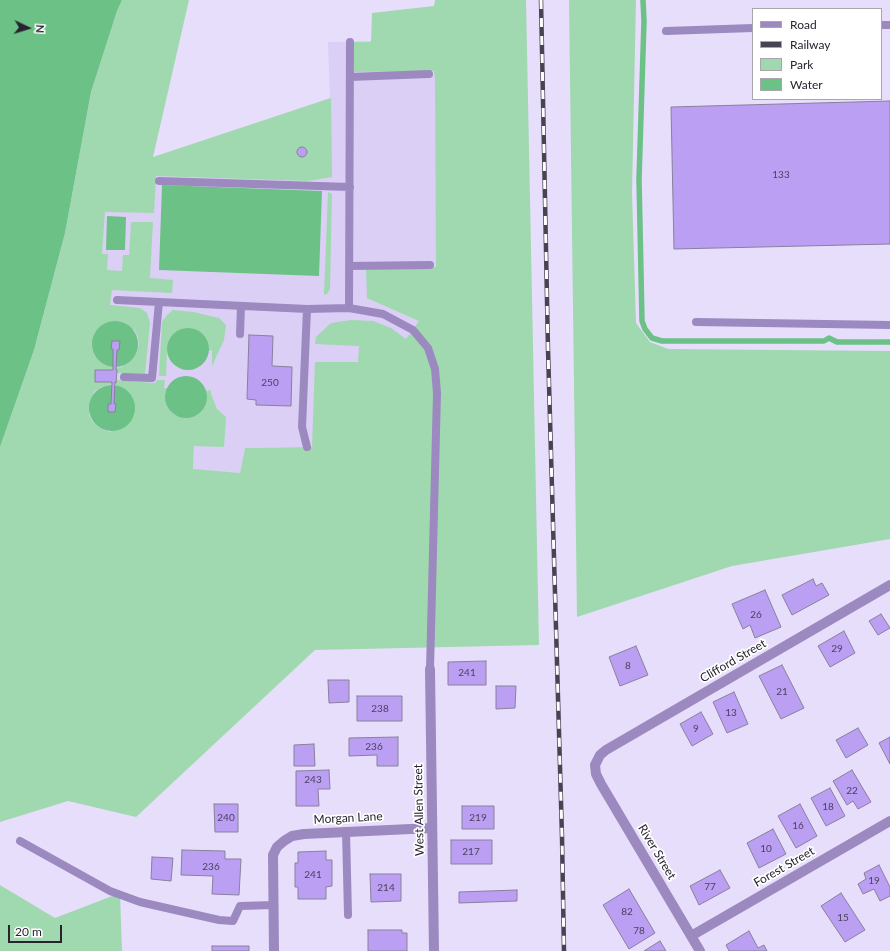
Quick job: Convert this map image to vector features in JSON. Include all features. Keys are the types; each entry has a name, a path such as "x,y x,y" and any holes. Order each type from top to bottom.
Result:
{"street":[{"name":"Clifford Street","path":"595,765 600,755 606,750 890,585"},
{"name":"West Allen Street","path":"430,669 434,951"},
{"name":"River Street","path":"595,765 596,774 601,784 700,951"},
{"name":"Forest Street","path":"691,936 890,821"},
{"name":"Morgan Lane","path":"274,905 273,855 277,847 292,836 346,831 432,828"},
{"path":"274,905 274,951"}],"lane":[{"path":"666,31 752,28"},
{"path":"349,308 350,42"},
{"path":"350,77 429,74"},
{"path":"159,180 350,187"},
{"path":"349,266 430,265"},
{"path":"117,300 307,309 349,308 383,314 413,330 428,348 435,369 437,393 430,669"},
{"path":"124,377 152,378 159,302"},
{"path":"240,334 241,306"},
{"path":"307,309 302,427 307,447"},
{"path":"696,322 890,325"},
{"path":"346,831 348,915"},
{"path":"20,840 110,891 140,902 234,922 240,906 274,905"}],"shaded area":[{"path":"456,39 458,263 334,448 245,448 240,473 193,470 194,446 72,438 101,206 152,158 330,98 328,42"}],"green space":[{"path":"122,0 189,0 153,157 331,98 332,177 308,181 156,176 154,213 105,212 102,254 108,254 107,270 122,271 123,255 129,255 131,222 153,222 150,278 173,280 172,293 112,290 110,305 140,308 147,313 150,323 145,374 117,373 116,370 116,368 122,367 139,345 138,337 134,329 113,366 113,370 96,370 95,382 112,382 112,384 101,387 94,392 89,414 92,421 97,426 111,432 117,385 115,384 116,380 155,383 157,380 165,380 164,388 167,388 165,395 168,408 172,413 178,416 206,398 206,391 211,390 211,394 217,409 226,417 224,447 194,446 193,469 240,473 245,448 312,447 315,362 358,362 359,346 315,344 316,337 331,323 351,320 373,321 391,328 406,339 419,321 367,298 366,269 436,267 434,71 354,72 353,42 371,42 372,13 434,6 435,0 526,0 539,645 315,650 136,817 68,801 0,822 0,447 34,350 65,233 91,92 117,11"},
{"path":"569,0 636,0 632,193 636,323 650,342 668,349 890,351 890,539 732,566 577,617"},
{"path":"328,192 332,194 330,289 327,294 324,295"},
{"path":"173,310 194,312 219,318 226,325 224,340 212,366 212,350 209,351 208,344 167,347 166,376 159,376 162,322"},
{"path":"0,885 55,918 120,893 122,951 0,951"}],"water":[{"path":"0,0 122,0 117,11 91,92 65,233 34,350 0,447"},
{"path":"162,185 322,191 319,276 159,270"},
{"path":"107,216 126,217 125,250 106,250"},
{"path":"110,321 120,321 132,327 137,335 137,353 132,361 124,366 110,367 102,364 95,357 92,349 92,339 95,331 102,324"},
{"path":"188,328 203,334 209,349 203,364 188,370 173,364 167,349 173,334"},
{"path":"186,376 201,382 207,397 201,412 186,418 171,412 165,397 171,382"},
{"path":"107,385 117,385 129,391 134,399 134,417 129,425 121,430 107,431 99,428 92,421 89,413 89,403 92,395 99,388"}],"building":[{"path":"890,101 890,244 674,249 671,107"},
{"path":"300,147 304,147 306,148 306,156 300,157 297,154 297,150"},
{"path":"249,335 273,336 272,366 292,367 291,406 256,405 256,400 247,399"},
{"path":"112,341 120,341 119,350 117,350 114,404 116,404 115,412 108,412 108,404 111,404 112,382 95,382 95,370 113,370 113,349 111,349"},
{"path":"813,579 816,586 822,583 829,595 792,615 782,595"},
{"path":"765,590 781,627 755,638 750,625 743,629 732,604"},
{"path":"881,614 890,628 878,635 869,621"},
{"path":"844,631 855,653 830,667 818,646"},
{"path":"636,646 648,675 620,686 609,657"},
{"path":"486,661 486,685 448,685 448,662"},
{"path":"782,665 804,708 781,719 759,676"},
{"path":"328,680 349,680 349,702 329,703"},
{"path":"496,686 516,686 515,708 496,709"},
{"path":"734,692 748,724 727,733 713,702"},
{"path":"357,696 402,696 402,721 357,721"},
{"path":"701,712 713,734 692,746 680,724"},
{"path":"858,728 868,745 846,758 836,740"},
{"path":"398,737 398,766 377,766 377,755 349,756 349,738"},
{"path":"890,737 890,764 879,743"},
{"path":"314,744 315,766 294,766 294,745"},
{"path":"329,770 330,789 318,789 319,806 296,806 296,771"},
{"path":"852,770 871,802 858,809 853,801 847,805 833,781"},
{"path":"830,788 845,816 826,826 811,798"},
{"path":"214,804 238,804 238,832 215,832"},
{"path":"800,804 817,836 796,848 778,816"},
{"path":"462,806 494,806 494,829 462,829"},
{"path":"773,829 786,854 759,868 747,843"},
{"path":"451,840 492,840 492,864 451,864"},
{"path":"182,850 225,851 225,859 241,859 239,895 212,894 213,876 181,875"},
{"path":"326,851 326,860 332,860 332,886 326,887 326,899 298,899 298,887 295,887 295,863 298,863 298,852"},
{"path":"152,857 173,858 171,881 151,879"},
{"path":"879,865 890,887 890,896 880,901 874,889 863,894 858,884 866,879 864,873"},
{"path":"720,870 730,888 699,905 690,886"},
{"path":"370,874 401,874 401,901 371,902"},
{"path":"629,889 655,933 629,949 603,905"},
{"path":"517,890 517,901 459,903 459,892"},
{"path":"841,893 865,930 845,942 821,906"},
{"path":"368,930 402,930 402,933 407,933 407,951 368,951"},
{"path":"749,931 758,948 764,945 767,951 729,951 726,945"},
{"path":"660,941 666,951 644,951"},
{"path":"212,946 249,946 249,951 212,951"}],"waterway":[{"path":"643,0 644,21 639,179 642,321 645,329 652,338 662,341 824,341 829,338 837,342 890,342"}],"railway":[{"path":"541,0 548,349 564,951"}]}
